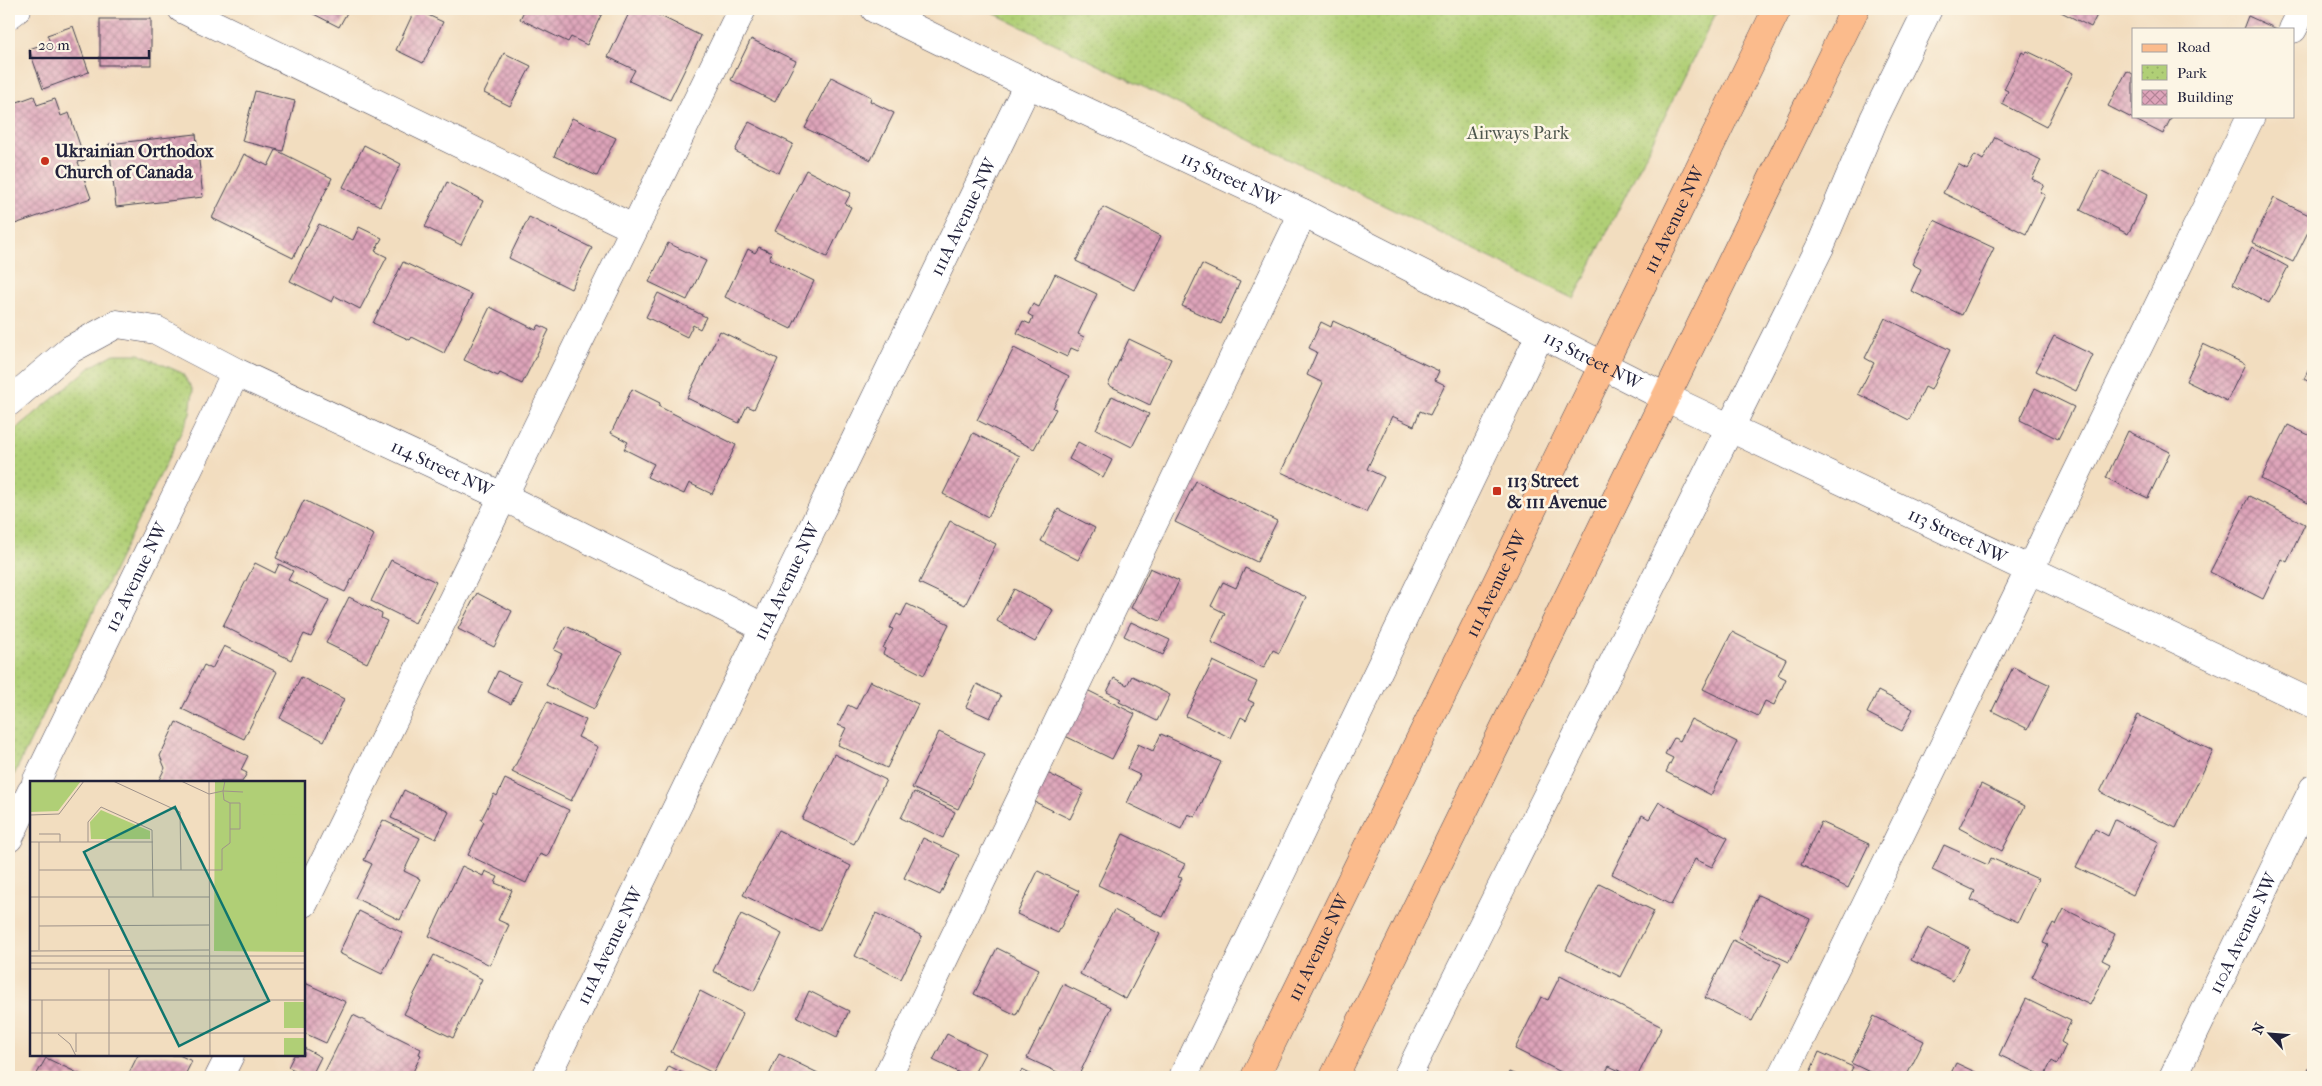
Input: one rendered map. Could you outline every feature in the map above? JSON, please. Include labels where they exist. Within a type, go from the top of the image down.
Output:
[{"type":"main road","name":"111 Avenue NW","points":[[1255,1077],[1777,9]]},
{"type":"main road","points":[[1334,1077],[1855,9]]},
{"type":"street","points":[[9,15],[17,9]]},
{"type":"street","points":[[182,9],[633,228]]},
{"type":"street","points":[[305,901],[633,228],[742,9]]},
{"type":"street","name":"113 Street NW","points":[[875,9],[1028,84],[1303,212],[1540,335],[1665,397],[2313,704]]},
{"type":"street","points":[[1407,1077],[1820,247],[1874,118],[1928,9]]},
{"type":"street","points":[[2294,28],[2303,9]]},
{"type":"street","name":"111A Avenue NW","points":[[546,1077],[1028,84]]},
{"type":"street","points":[[1782,1077],[2249,118]]},
{"type":"street","points":[[887,1077],[1303,212]]},
{"type":"street","name":"114 Street NW","points":[[9,402],[71,350],[117,324],[156,330],[236,372],[502,496],[763,627]]},
{"type":"street","points":[[1183,1077],[1540,335]]},
{"type":"street","name":"112 Avenue NW","points":[[36,781],[236,372]]},
{"type":"street","name":"110A Avenue NW","points":[[2173,1077],[2313,789]]},
{"type":"street","points":[[9,838],[30,794]]},
{"type":"street","points":[[219,1077],[230,1056]]},
{"type":"green space","name":"Airways Park","points":[[985,9],[1718,9],[1574,299]]},
{"type":"green space","points":[[114,354],[139,354],[182,373],[193,390],[190,414],[9,785],[9,435],[92,366]]},
{"type":"building","points":[[304,9],[349,9],[339,27]]},
{"type":"building","points":[[415,9],[443,22],[423,63],[396,50]]},
{"type":"building","points":[[525,9],[604,9],[587,45],[571,37],[568,42],[520,19]]},
{"type":"building","points":[[631,9],[646,9],[701,36],[670,100],[629,81],[635,70],[608,57]]},
{"type":"building","points":[[2055,9],[2100,9],[2091,27]]},
{"type":"building","points":[[2248,16],[2275,28],[2243,28]]},
{"type":"building","points":[[100,19],[151,19],[151,65],[100,65]]},
{"type":"building","points":[[73,26],[89,72],[43,89],[29,49],[50,42],[47,35]]},
{"type":"building","points":[[751,39],[796,61],[775,102],[731,80]]},
{"type":"building","points":[[2027,51],[2073,73],[2046,127],[2002,104],[2008,91],[2004,89],[2022,52],[2025,54]]},
{"type":"building","points":[[504,53],[531,66],[510,106],[484,93]]},
{"type":"building","points":[[2127,71],[2132,74],[2132,118],[2171,118],[2163,134],[2108,106]]},
{"type":"building","points":[[831,77],[871,97],[870,101],[894,113],[871,160],[805,128]]},
{"type":"building","points":[[255,91],[295,101],[283,151],[242,141]]},
{"type":"building","name":"Ukrainian Orthodox Church of Canada","points":[[34,96],[37,105],[55,99],[61,116],[69,113],[85,160],[78,162],[91,198],[9,226],[9,105]]},
{"type":"building","points":[[572,118],[616,138],[597,176],[554,156]]},
{"type":"building","points":[[749,122],[793,144],[779,173],[735,151]]},
{"type":"building","points":[[196,134],[203,197],[116,207],[109,144]]},
{"type":"building","points":[[1995,137],[2041,160],[2032,179],[2044,185],[2040,192],[2045,195],[2026,234],[1943,193],[1958,164],[1967,169],[1975,155],[1983,160]]},
{"type":"building","points":[[364,145],[401,164],[380,206],[343,187]]},
{"type":"building","points":[[276,150],[332,178],[293,258],[212,218],[244,154],[268,166]]},
{"type":"building","points":[[806,170],[851,193],[845,204],[851,207],[827,257],[775,231]]},
{"type":"building","points":[[2100,170],[2148,194],[2128,234],[2080,210]]},
{"type":"building","points":[[447,182],[483,201],[461,245],[425,227]]},
{"type":"building","points":[[2274,198],[2313,217],[2313,222],[2293,262],[2252,242]]},
{"type":"building","points":[[1103,207],[1161,236],[1134,290],[1076,261]]},
{"type":"building","points":[[529,217],[592,248],[571,289],[509,258]]},
{"type":"building","points":[[1934,220],[1994,248],[1962,315],[1911,291],[1921,269],[1912,264]]},
{"type":"building","points":[[319,224],[353,240],[359,227],[382,238],[375,251],[387,257],[360,309],[335,296],[332,302],[290,281]]},
{"type":"building","points":[[668,243],[706,261],[687,300],[649,282]]},
{"type":"building","points":[[759,247],[772,253],[769,259],[814,281],[791,329],[725,297],[748,249],[755,253]]},
{"type":"building","points":[[2252,247],[2288,267],[2269,303],[2233,284]]},
{"type":"building","points":[[403,262],[472,295],[444,353],[412,337],[410,340],[373,323]]},
{"type":"building","points":[[1202,264],[1240,282],[1221,324],[1182,306]]},
{"type":"building","points":[[1055,274],[1097,294],[1078,334],[1084,337],[1078,351],[1071,348],[1067,357],[1017,333],[1023,321],[1030,324],[1033,317],[1028,314],[1033,304],[1039,307]]},
{"type":"building","points":[[658,293],[706,317],[700,329],[693,325],[687,337],[646,317]]},
{"type":"building","points":[[490,307],[536,330],[539,325],[549,330],[522,384],[500,373],[498,376],[464,360]]},
{"type":"building","points":[[1885,318],[1950,350],[1931,390],[1925,387],[1909,420],[1858,394],[1874,363],[1865,358]]},
{"type":"building","points":[[1333,321],[1439,371],[1435,380],[1445,385],[1430,415],[1420,411],[1414,426],[1392,416],[1367,469],[1384,477],[1366,512],[1281,472],[1323,383],[1307,375],[1317,352],[1309,348],[1321,322],[1331,327]]},
{"type":"building","points":[[720,331],[778,359],[754,409],[747,406],[739,423],[687,398]]},
{"type":"building","points":[[2054,336],[2093,355],[2076,391],[2036,371]]},
{"type":"building","points":[[1129,339],[1171,359],[1150,405],[1108,385]]},
{"type":"building","points":[[2203,344],[2245,364],[2227,401],[2186,381]]},
{"type":"building","points":[[1014,348],[1069,376],[1053,408],[1056,409],[1034,449],[977,420]]},
{"type":"building","points":[[2313,361],[2313,384],[2304,379]]},
{"type":"building","points":[[2035,388],[2074,407],[2058,439],[2020,420]]},
{"type":"building","points":[[632,389],[660,403],[658,406],[736,445],[712,494],[689,483],[684,494],[647,477],[654,464],[624,449],[628,442],[611,433]]},
{"type":"building","points":[[1112,396],[1149,414],[1132,447],[1096,429]]},
{"type":"building","points":[[2288,425],[2313,437],[2313,492],[2308,503],[2261,479]]},
{"type":"building","points":[[2128,431],[2170,452],[2148,498],[2106,478]]},
{"type":"building","points":[[973,433],[1020,456],[988,517],[943,494]]},
{"type":"building","points":[[1078,442],[1112,460],[1103,478],[1069,459]]},
{"type":"building","points":[[1196,481],[1277,521],[1257,562],[1175,522]]},
{"type":"building","points":[[2249,496],[2305,524],[2287,562],[2282,559],[2263,599],[2210,572]]},
{"type":"building","points":[[304,500],[374,535],[345,592],[276,558]]},
{"type":"building","points":[[1058,509],[1095,528],[1078,560],[1041,541]]},
{"type":"building","points":[[950,521],[996,544],[965,605],[919,583]]},
{"type":"building","points":[[391,560],[436,582],[415,623],[371,601]]},
{"type":"building","points":[[255,563],[275,573],[279,564],[293,571],[288,580],[329,600],[311,637],[304,634],[291,660],[223,626]]},
{"type":"building","points":[[1150,568],[1179,581],[1160,621],[1131,608]]},
{"type":"building","points":[[1245,568],[1306,597],[1279,653],[1273,650],[1264,668],[1211,642],[1225,613],[1211,606],[1223,582],[1236,588]]},
{"type":"building","points":[[1014,589],[1053,610],[1035,642],[997,621]]},
{"type":"building","points":[[477,593],[512,611],[494,647],[458,629]]},
{"type":"building","points":[[349,597],[382,614],[381,618],[387,621],[367,663],[326,643]]},
{"type":"building","points":[[907,604],[949,624],[924,675],[883,654],[885,649],[883,648],[893,629],[890,628],[897,614],[901,616]]},
{"type":"building","points":[[1131,622],[1170,640],[1163,655],[1124,636]]},
{"type":"building","points":[[566,626],[622,653],[594,709],[546,685],[562,654],[554,650]]},
{"type":"building","points":[[1732,632],[1786,659],[1778,675],[1786,679],[1774,705],[1765,701],[1758,716],[1703,689]]},
{"type":"building","points":[[224,646],[277,672],[244,739],[182,709],[204,665],[212,669]]},
{"type":"building","points":[[1213,661],[1257,682],[1248,700],[1254,703],[1246,720],[1241,717],[1231,738],[1186,716]]},
{"type":"building","points":[[2013,667],[2050,685],[2028,729],[1992,711]]},
{"type":"building","points":[[498,671],[521,682],[511,704],[488,692]]},
{"type":"building","points":[[1132,676],[1170,695],[1157,721],[1119,702],[1121,699],[1107,692],[1114,678],[1127,685]]},
{"type":"building","points":[[301,677],[344,699],[324,741],[280,718]]},
{"type":"building","points":[[870,681],[918,704],[887,768],[838,745],[846,728],[838,725],[848,705],[856,709]]},
{"type":"building","points":[[977,684],[1001,696],[990,718],[966,707]]},
{"type":"building","points":[[1081,687],[1135,714],[1112,759],[1059,733]]},
{"type":"building","points":[[1878,691],[1913,709],[1902,731],[1867,713]]},
{"type":"building","points":[[547,702],[586,720],[578,737],[598,747],[571,801],[512,772]]},
{"type":"building","points":[[2138,715],[2213,751],[2176,828],[2100,792]]},
{"type":"building","points":[[1691,719],[1737,742],[1711,795],[1666,772],[1673,758],[1665,754],[1674,738],[1680,741]]},
{"type":"building","points":[[176,722],[248,756],[241,770],[247,773],[243,781],[158,781],[165,768],[160,756]]},
{"type":"building","points":[[939,732],[985,754],[958,809],[912,788]]},
{"type":"building","points":[[1161,734],[1221,762],[1195,817],[1188,814],[1181,829],[1127,803],[1140,775],[1127,769],[1138,744],[1153,751]]},
{"type":"building","points":[[834,754],[886,780],[854,844],[802,819]]},
{"type":"building","points":[[1043,771],[1084,791],[1070,819],[1029,799]]},
{"type":"building","points":[[505,779],[569,810],[547,857],[540,854],[526,883],[468,855],[484,822],[481,820],[494,794],[497,796]]},
{"type":"building","points":[[1981,784],[2025,806],[2002,851],[1959,828]]},
{"type":"building","points":[[404,790],[449,812],[436,839],[391,818]]},
{"type":"building","points":[[914,792],[955,812],[943,838],[901,818]]},
{"type":"building","points":[[1659,802],[1728,838],[1712,867],[1695,859],[1671,905],[1612,874],[1642,815],[1649,819]]},
{"type":"building","points":[[383,820],[420,838],[404,871],[420,879],[400,920],[355,898],[372,864],[364,860]]},
{"type":"building","points":[[2115,820],[2159,842],[2133,895],[2076,867],[2095,829],[2108,836]]},
{"type":"building","points":[[1821,822],[1869,844],[1848,888],[1801,865]]},
{"type":"building","points":[[778,830],[851,866],[819,931],[743,895]]},
{"type":"building","points":[[1123,834],[1185,864],[1178,877],[1182,878],[1163,917],[1098,885]]},
{"type":"building","points":[[923,838],[959,855],[940,895],[904,878]]},
{"type":"building","points":[[1944,845],[1988,865],[1991,858],[2038,879],[2018,922],[1971,900],[1975,891],[1932,870]]},
{"type":"building","points":[[462,866],[483,876],[485,871],[498,877],[495,883],[512,890],[498,920],[509,925],[490,965],[429,936]]},
{"type":"building","points":[[1038,871],[1079,891],[1058,933],[1017,914]]},
{"type":"building","points":[[1599,884],[1654,911],[1621,977],[1566,950]]},
{"type":"building","points":[[1758,895],[1810,919],[1789,962],[1738,938]]},
{"type":"building","points":[[2064,909],[2115,934],[2102,960],[2110,964],[2090,1005],[2032,977],[2048,945],[2043,943],[2053,923],[2056,925]]},
{"type":"building","points":[[1114,910],[1160,934],[1126,999],[1080,974]]},
{"type":"building","points":[[359,911],[403,933],[382,974],[339,953]]},
{"type":"building","points":[[876,913],[922,936],[901,979],[855,956]]},
{"type":"building","points":[[741,914],[782,934],[754,991],[713,971]]},
{"type":"building","points":[[1928,927],[1969,948],[1953,981],[1911,960]]},
{"type":"building","points":[[1733,940],[1781,964],[1752,1021],[1705,998]]},
{"type":"building","points":[[997,948],[1039,969],[1016,1015],[974,994]]},
{"type":"building","points":[[434,955],[482,979],[453,1038],[404,1014]]},
{"type":"building","points":[[1560,976],[1662,1027],[1637,1077],[1632,1077],[1609,1066],[1603,1077],[1571,1077],[1515,1049],[1541,997],[1548,1000]]},
{"type":"building","points":[[305,983],[346,1002],[326,1043],[305,1033]]},
{"type":"building","points":[[1063,984],[1111,1007],[1078,1077],[1068,1077],[1027,1058]]},
{"type":"building","points":[[700,991],[743,1013],[713,1073],[671,1052]]},
{"type":"building","points":[[809,991],[849,1011],[837,1037],[797,1017]]},
{"type":"building","points":[[2026,999],[2071,1021],[2061,1042],[2066,1045],[2057,1064],[2052,1061],[2044,1076],[1999,1055]]},
{"type":"building","points":[[353,1015],[421,1049],[419,1054],[421,1055],[412,1074],[415,1077],[332,1077],[324,1073]]},
{"type":"building","points":[[1874,1016],[1924,1041],[1906,1077],[1880,1077],[1851,1063]]},
{"type":"building","points":[[947,1034],[985,1053],[972,1077],[968,1077],[933,1060]]},
{"type":"building","points":[[305,1049],[321,1057],[311,1077],[288,1067],[294,1056],[305,1056]]},
{"type":"building","points":[[1819,1052],[1853,1067],[1848,1077],[1808,1077]]},
{"type":"building","points":[[779,1054],[818,1073],[816,1077],[768,1077]]},
{"type":"building","points":[[138,1056],[181,1056],[192,1061],[184,1077],[127,1077]]},
{"type":"building","points":[[46,1058],[86,1077],[35,1077]]},
{"type":"building","points":[[2313,1060],[2313,1077],[2305,1077]]},
{"type":"building","points":[[1956,1063],[1986,1077],[1949,1077]]},
{"type":"building","points":[[669,1066],[691,1077],[663,1077]]},
{"type":"building","points":[[1022,1070],[1036,1077],[1018,1077]]},
{"type":"building","points":[[1509,1072],[1521,1077],[1507,1077]]},
{"type":"place","name":"Ukrainian Orthodox Church of Canada","points":[[45,161]]},
{"type":"place","name":"113 Street & 111 Avenue","points":[[1497,491]]}]
